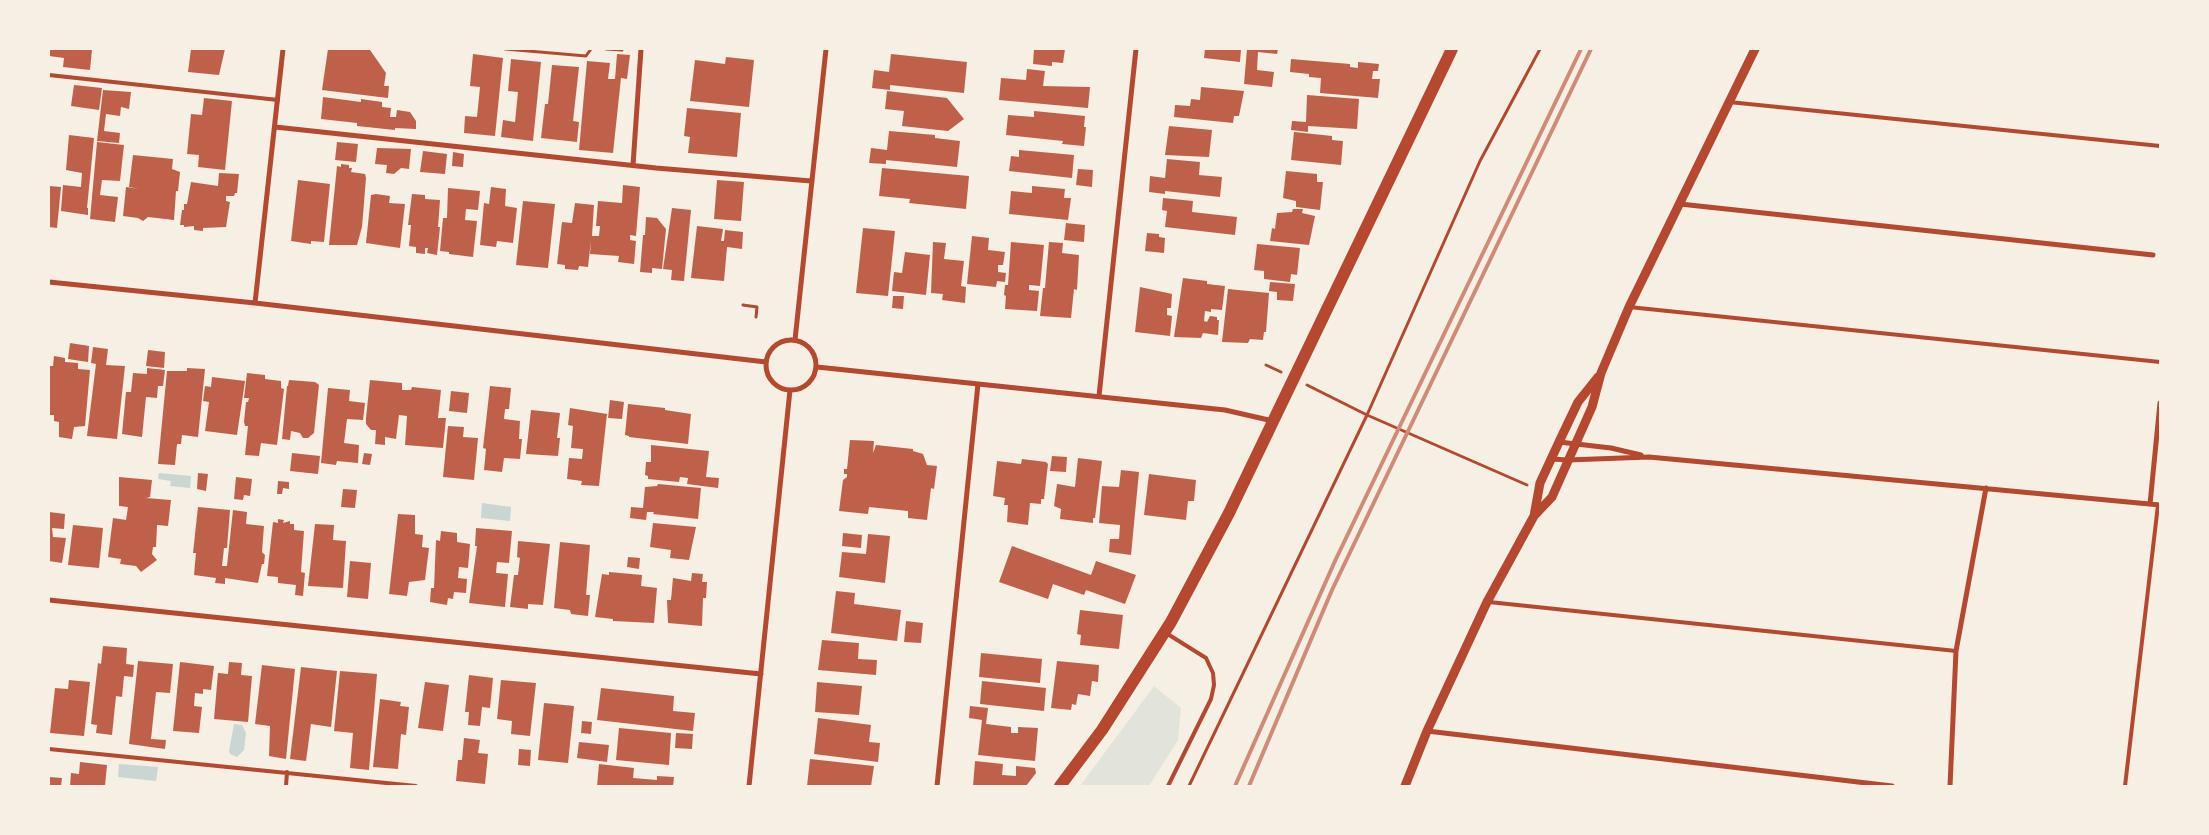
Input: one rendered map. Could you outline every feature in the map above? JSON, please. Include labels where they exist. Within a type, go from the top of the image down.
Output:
[{"type":"main road","points":[[1060,786],[1102,730],[1165,633],[1229,513],[1452,49]]},
{"type":"street","points":[[256,303],[283,49]]},
{"type":"street","points":[[633,165],[642,49]]},
{"type":"street","points":[[795,340],[810,180],[826,49]]},
{"type":"street","points":[[1099,396],[1136,49]]},
{"type":"street","points":[[1404,786],[1427,731],[1487,602],[1534,516],[1552,497],[1592,407],[1601,373],[1629,307],[1754,49]]},
{"type":"street","points":[[275,127],[633,165],[810,180]]},
{"type":"street","points":[[1680,204],[2154,255]]},
{"type":"street","points":[[49,282],[256,303],[766,362]]},
{"type":"street","points":[[795,340],[802,342],[813,352],[817,367],[812,380],[806,386],[796,391],[778,387],[772,382],[768,376],[766,362],[773,348],[780,343],[795,340]]},
{"type":"street","points":[[817,367],[1226,410],[1273,421]]},
{"type":"street","points":[[1534,516],[1539,491],[1551,459],[1578,402],[1601,373]]},
{"type":"street","points":[[937,786],[978,384]]},
{"type":"street","points":[[749,786],[790,390]]},
{"type":"street","points":[[2150,504],[2160,404]]},
{"type":"street","points":[[1559,442],[1610,448],[1649,457]]},
{"type":"street","points":[[1551,459],[1649,457],[2159,505]]},
{"type":"street","points":[[1950,786],[1956,651],[1986,488]]},
{"type":"street","points":[[49,600],[762,674]]},
{"type":"street","points":[[1427,731],[1892,786]]},
{"type":"lane","points":[[49,74],[278,100]]},
{"type":"lane","points":[[1729,102],[2160,146]]},
{"type":"lane","points":[[1629,307],[2160,362]]},
{"type":"lane","points":[[2125,786],[2159,505]]},
{"type":"lane","points":[[1487,602],[1956,651]]},
{"type":"lane","points":[[1165,633],[1206,658],[1213,673],[1214,685],[1211,699],[1168,786]]},
{"type":"lane","points":[[49,749],[416,786]]},
{"type":"lane","points":[[286,786],[287,772]]},
{"type":"path","points":[[505,49],[586,56],[591,49]]},
{"type":"path","points":[[606,49],[622,49]]},
{"type":"path","points":[[1189,786],[1367,415],[1480,161],[1540,49]]},
{"type":"path","points":[[742,305],[757,307],[756,317]]},
{"type":"path","points":[[1266,365],[1282,373]]},
{"type":"path","points":[[1307,385],[1367,415],[1539,491]]},
{"type":"shaded area","points":[[159,473],[191,476],[190,488],[170,486],[171,481],[158,479]]},
{"type":"shaded area","points":[[482,503],[511,507],[510,521],[481,518]]},
{"type":"shaded area","points":[[1154,686],[1181,708],[1178,740],[1149,786],[1080,786]]},
{"type":"shaded area","points":[[234,724],[242,725],[246,733],[244,750],[237,757],[230,754],[229,751]]},
{"type":"shaded area","points":[[119,764],[158,767],[156,781],[118,777]]},
{"type":"building","points":[[49,49],[92,49],[90,70],[63,67],[64,58],[49,56]]},
{"type":"building","points":[[191,49],[225,49],[219,75],[188,72]]},
{"type":"building","points":[[328,49],[370,50],[386,73],[384,86],[389,86],[388,98],[322,90]]},
{"type":"building","points":[[1034,49],[1065,49],[1063,63],[1052,62],[1052,66],[1033,64]]},
{"type":"building","points":[[1205,49],[1241,49],[1240,62],[1204,58]]},
{"type":"building","points":[[1247,49],[1278,49],[1277,54],[1258,52],[1257,70],[1274,72],[1272,87],[1244,84]]},
{"type":"building","points":[[473,54],[503,58],[495,136],[464,133],[465,116],[477,117],[480,87],[470,86]]},
{"type":"building","points":[[617,54],[630,55],[627,79],[621,78],[613,153],[579,150],[587,61],[610,63],[608,79],[615,79]]},
{"type":"building","points":[[891,54],[967,62],[964,93],[890,85],[890,90],[872,88],[874,70],[889,72]]},
{"type":"building","points":[[726,57],[754,60],[749,107],[690,101],[695,60],[725,64]]},
{"type":"building","points":[[511,59],[541,62],[533,141],[501,137],[503,120],[515,122],[518,92],[508,91]]},
{"type":"building","points":[[1291,59],[1350,64],[1350,67],[1358,68],[1358,62],[1379,64],[1378,71],[1373,71],[1372,79],[1380,79],[1378,98],[1320,93],[1321,78],[1309,77],[1309,74],[1290,72]]},
{"type":"building","points":[[552,65],[579,67],[573,121],[579,122],[577,142],[541,138],[545,104],[548,104]]},
{"type":"building","points":[[1027,69],[1045,71],[1043,86],[1090,87],[1088,108],[999,100],[1001,78],[1026,80]]},
{"type":"building","points":[[74,85],[102,88],[99,110],[71,106]]},
{"type":"building","points":[[1201,87],[1244,91],[1239,116],[1234,116],[1233,123],[1174,117],[1175,105],[1190,106],[1191,99],[1200,100]]},
{"type":"building","points":[[103,90],[131,92],[129,109],[121,107],[120,116],[106,114],[104,131],[120,133],[119,143],[97,141]]},
{"type":"building","points":[[887,91],[947,98],[964,119],[948,131],[902,126],[904,111],[885,109]]},
{"type":"building","points":[[1307,95],[1359,99],[1357,129],[1308,126],[1308,132],[1291,130],[1292,121],[1306,122]]},
{"type":"building","points":[[323,97],[361,102],[361,99],[382,102],[382,107],[391,108],[390,117],[396,117],[397,110],[410,112],[416,121],[416,129],[395,128],[395,130],[357,126],[357,123],[321,119]]},
{"type":"building","points":[[204,98],[232,101],[225,170],[198,167],[199,155],[187,154],[191,114],[202,115]]},
{"type":"building","points":[[687,108],[741,113],[737,157],[688,153],[690,137],[684,136]]},
{"type":"building","points":[[1034,111],[1085,116],[1084,146],[1062,144],[1063,141],[1006,135],[1008,115],[1034,117]]},
{"type":"building","points":[[1169,126],[1212,130],[1209,157],[1165,155]]},
{"type":"building","points":[[889,131],[935,135],[935,138],[960,141],[957,167],[886,160],[886,164],[869,163],[871,148],[887,150]]},
{"type":"building","points":[[1294,132],[1332,136],[1332,140],[1343,141],[1341,165],[1291,160]]},
{"type":"building","points":[[69,135],[94,138],[87,208],[88,215],[61,211],[63,185],[81,187],[82,173],[66,170]]},
{"type":"building","points":[[97,142],[124,145],[120,181],[102,180],[100,195],[118,197],[115,222],[90,219]]},
{"type":"building","points":[[337,142],[358,144],[356,162],[335,160]]},
{"type":"building","points":[[377,148],[411,149],[409,169],[401,168],[394,174],[386,173],[387,165],[375,164]]},
{"type":"building","points":[[1019,150],[1074,155],[1072,178],[1009,171],[1011,156],[1019,157]]},
{"type":"building","points":[[423,151],[447,154],[445,174],[420,172]]},
{"type":"building","points":[[453,152],[464,154],[463,167],[452,166]]},
{"type":"building","points":[[133,155],[173,159],[172,169],[180,172],[178,191],[176,191],[174,220],[148,217],[143,221],[138,218],[123,216],[126,187],[139,189],[129,187]]},
{"type":"building","points":[[1167,159],[1200,162],[1199,175],[1222,177],[1220,197],[1165,191],[1165,194],[1149,192],[1150,176],[1165,178]]},
{"type":"building","points":[[341,164],[349,165],[349,168],[352,168],[351,172],[365,174],[366,178],[362,227],[357,245],[329,245],[337,166],[341,167]]},
{"type":"building","points":[[882,168],[969,176],[966,209],[909,203],[910,199],[879,196]]},
{"type":"building","points":[[1078,169],[1093,170],[1092,187],[1076,185]]},
{"type":"building","points":[[1286,171],[1317,174],[1317,182],[1323,182],[1320,210],[1296,207],[1296,201],[1283,198]]},
{"type":"building","points":[[219,173],[239,174],[237,193],[234,196],[226,196],[226,201],[230,202],[226,227],[203,228],[203,231],[194,230],[194,226],[184,227],[184,225],[180,225],[182,210],[184,210],[184,204],[187,204],[191,182],[218,186]]},
{"type":"building","points":[[298,180],[330,184],[324,242],[311,241],[311,244],[291,241]]},
{"type":"building","points":[[717,180],[744,182],[741,221],[714,219]]},
{"type":"building","points":[[623,185],[640,187],[636,236],[630,235],[630,240],[636,241],[634,264],[618,262],[619,256],[590,254],[591,240],[588,267],[579,266],[578,270],[565,269],[565,265],[557,264],[562,222],[572,223],[575,203],[594,205],[592,236],[599,236],[600,226],[596,226],[598,201],[622,203]]},
{"type":"building","points":[[49,186],[61,187],[57,228],[49,227]]},
{"type":"building","points":[[1032,186],[1065,189],[1064,198],[1071,198],[1068,220],[1009,214],[1011,191],[1032,193]]},
{"type":"building","points":[[491,187],[506,189],[505,206],[517,208],[513,243],[497,241],[496,247],[480,245],[484,203],[489,204]]},
{"type":"building","points":[[448,188],[480,191],[478,210],[466,209],[465,220],[477,221],[473,257],[440,251],[443,218],[447,218]]},
{"type":"building","points":[[412,194],[425,195],[425,199],[440,200],[437,255],[427,253],[428,248],[425,248],[425,254],[416,253],[416,247],[409,246],[411,225],[408,225]]},
{"type":"building","points":[[371,195],[390,196],[389,203],[405,204],[400,248],[366,243]]},
{"type":"building","points":[[1163,198],[1193,201],[1192,212],[1237,217],[1235,235],[1165,227],[1167,211],[1162,210]]},
{"type":"building","points":[[523,201],[555,204],[548,268],[516,265]]},
{"type":"building","points":[[672,208],[691,210],[684,281],[671,280],[672,270],[663,269]]},
{"type":"building","points":[[1293,209],[1303,209],[1302,213],[1315,216],[1309,245],[1270,241],[1272,228],[1275,229],[1277,213],[1292,212]]},
{"type":"building","points":[[646,217],[657,218],[666,229],[662,269],[652,268],[652,273],[640,272]]},
{"type":"building","points":[[1066,223],[1085,225],[1084,242],[1064,240]]},
{"type":"building","points":[[697,226],[723,229],[721,241],[724,241],[725,230],[743,232],[742,249],[727,247],[724,281],[691,278]]},
{"type":"building","points":[[863,228],[895,231],[888,296],[856,293]]},
{"type":"building","points":[[1147,233],[1159,234],[1159,237],[1165,238],[1164,253],[1145,251]]},
{"type":"building","points":[[972,236],[989,238],[988,250],[1005,252],[1003,265],[998,265],[998,272],[1006,273],[1005,282],[997,281],[996,287],[967,284]]},
{"type":"building","points":[[933,242],[946,243],[944,259],[964,261],[961,286],[966,287],[965,303],[942,300],[943,294],[931,293]]},
{"type":"building","points":[[1011,242],[1044,245],[1040,286],[1029,285],[1029,290],[1039,291],[1037,311],[1005,309],[1006,296],[1004,295],[1005,285],[1008,285]]},
{"type":"building","points":[[1049,242],[1063,243],[1062,253],[1079,255],[1077,290],[1074,289],[1071,318],[1040,316],[1043,288],[1045,288]]},
{"type":"building","points":[[1257,244],[1300,248],[1297,275],[1291,274],[1290,282],[1264,279],[1264,271],[1254,270]]},
{"type":"building","points":[[905,252],[930,255],[926,295],[892,291],[894,272],[902,273]]},
{"type":"building","points":[[1183,278],[1207,281],[1207,284],[1225,286],[1222,310],[1211,309],[1211,312],[1205,311],[1204,321],[1207,322],[1210,316],[1217,317],[1217,320],[1219,320],[1218,335],[1203,333],[1201,338],[1174,337]]},
{"type":"building","points":[[1270,282],[1295,284],[1293,301],[1277,300],[1277,292],[1269,291]]},
{"type":"building","points":[[1140,287],[1172,294],[1171,308],[1167,308],[1167,315],[1172,316],[1170,336],[1135,332]]},
{"type":"building","points":[[1228,289],[1269,293],[1266,332],[1264,332],[1263,340],[1250,339],[1248,343],[1222,342]]},
{"type":"building","points":[[893,296],[904,296],[903,309],[892,308]]},
{"type":"building","points":[[70,343],[89,346],[88,362],[68,359]]},
{"type":"building","points":[[93,347],[108,349],[106,365],[125,366],[117,439],[87,436],[96,364],[91,363]]},
{"type":"building","points":[[148,350],[165,352],[164,368],[146,366]]},
{"type":"building","points":[[54,356],[65,358],[65,362],[78,363],[78,369],[90,370],[85,426],[74,427],[72,439],[59,437],[59,422],[54,421],[54,415],[49,415],[50,366],[53,366]]},
{"type":"building","points":[[147,368],[165,370],[163,386],[158,386],[157,398],[146,397],[142,437],[122,434],[126,392],[131,392],[133,373],[147,374]]},
{"type":"building","points":[[187,368],[205,369],[198,437],[182,435],[181,444],[177,444],[175,465],[158,464],[167,371],[187,371]]},
{"type":"building","points":[[247,373],[265,375],[265,379],[281,381],[281,388],[284,389],[277,445],[261,443],[259,456],[245,455],[248,426],[245,426],[244,422],[246,402],[248,402],[249,398],[244,398]]},
{"type":"building","points":[[212,377],[245,381],[237,435],[205,431],[209,402],[203,401],[205,386],[211,387]]},
{"type":"building","points":[[289,380],[315,382],[319,385],[314,433],[308,438],[303,438],[300,433],[291,431],[290,440],[282,439]]},
{"type":"building","points":[[370,380],[402,383],[402,390],[411,390],[412,387],[441,390],[438,418],[446,418],[443,448],[405,445],[407,416],[399,415],[396,439],[385,437],[385,445],[375,444],[376,430],[371,430],[366,424]]},
{"type":"building","points":[[490,386],[511,388],[509,409],[505,409],[504,419],[520,421],[519,439],[522,439],[520,459],[504,458],[502,472],[484,470],[486,449],[483,448]]},
{"type":"building","points":[[328,388],[350,390],[349,401],[365,403],[363,420],[347,419],[344,443],[359,445],[358,463],[337,461],[336,465],[321,463]]},
{"type":"building","points":[[451,391],[469,393],[467,413],[449,411]]},
{"type":"building","points":[[610,400],[624,402],[622,419],[608,418]]},
{"type":"building","points":[[628,404],[665,408],[665,410],[691,414],[688,444],[625,435]]},
{"type":"building","points":[[570,408],[607,414],[599,486],[581,485],[582,481],[567,479],[569,458],[582,459],[583,449],[571,448],[573,426],[568,425]]},
{"type":"building","points":[[531,410],[560,413],[557,438],[560,438],[558,456],[526,454]]},
{"type":"building","points":[[448,426],[464,427],[463,437],[478,438],[474,480],[443,477]]},
{"type":"building","points":[[850,440],[874,441],[873,453],[876,445],[913,449],[913,451],[923,454],[927,465],[937,466],[934,489],[931,488],[927,520],[908,518],[908,511],[869,507],[868,514],[839,511],[843,480],[847,477],[847,474],[844,474],[844,469],[847,469]]},
{"type":"building","points":[[651,445],[709,451],[706,477],[719,478],[718,488],[687,484],[688,478],[680,477],[679,482],[648,479],[648,476],[645,475],[646,462],[651,462]]},
{"type":"building","points":[[292,453],[320,456],[318,474],[290,471]]},
{"type":"building","points":[[364,453],[372,454],[370,465],[362,464]]},
{"type":"building","points":[[1052,456],[1067,457],[1066,472],[1050,471]]},
{"type":"building","points":[[1078,458],[1102,461],[1093,523],[1060,519],[1061,509],[1054,506],[1057,484],[1075,487]]},
{"type":"building","points":[[1022,459],[1046,462],[1048,464],[1044,499],[1041,499],[1041,504],[1030,503],[1028,525],[1007,522],[1008,505],[1004,505],[1005,498],[993,496],[997,461],[1021,464]]},
{"type":"building","points":[[1121,470],[1139,472],[1131,555],[1109,552],[1110,539],[1119,539],[1120,525],[1099,523],[1102,486],[1119,487]]},
{"type":"building","points":[[198,473],[208,474],[206,491],[197,489]]},
{"type":"building","points":[[1149,474],[1196,480],[1194,501],[1188,501],[1186,520],[1144,515]]},
{"type":"building","points":[[119,477],[152,480],[150,497],[146,498],[171,500],[168,526],[157,525],[156,547],[153,547],[152,554],[157,560],[141,572],[136,566],[120,564],[121,559],[108,557],[113,518],[126,520],[128,507],[119,506]]},
{"type":"building","points":[[236,477],[252,479],[250,496],[244,495],[243,500],[234,499]]},
{"type":"building","points":[[278,481],[289,482],[289,489],[283,488],[282,494],[277,494]]},
{"type":"building","points":[[658,484],[701,488],[698,519],[653,514],[654,512],[647,512],[646,520],[630,518],[631,507],[643,508],[645,487],[657,486]]},
{"type":"building","points":[[343,489],[357,490],[355,508],[341,507]]},
{"type":"building","points":[[198,507],[230,510],[227,548],[224,548],[222,566],[227,566],[233,510],[247,512],[246,524],[264,526],[262,552],[265,555],[258,583],[225,578],[225,584],[215,583],[216,578],[194,575],[196,553],[193,553]]},
{"type":"building","points":[[49,512],[65,514],[64,529],[52,528],[53,537],[66,538],[62,563],[49,561]]},
{"type":"building","points":[[398,514],[415,515],[415,534],[423,535],[422,547],[429,548],[425,580],[409,582],[407,596],[389,594]]},
{"type":"building","points":[[278,519],[284,520],[283,523],[290,521],[290,524],[294,524],[294,530],[304,531],[301,572],[305,573],[303,596],[295,595],[296,585],[278,583],[278,577],[267,576],[273,522],[278,523]]},
{"type":"building","points":[[653,523],[696,527],[689,560],[670,558],[671,550],[650,547]]},
{"type":"building","points":[[315,524],[334,525],[333,540],[346,541],[343,588],[308,586]]},
{"type":"building","points":[[73,525],[103,528],[99,568],[68,565]]},
{"type":"building","points":[[476,528],[512,531],[509,563],[497,562],[496,573],[508,574],[505,607],[469,603],[477,546],[475,546]]},
{"type":"building","points":[[441,531],[457,533],[457,542],[470,544],[468,568],[459,567],[458,578],[467,579],[466,593],[454,592],[453,599],[448,598],[447,605],[430,602],[431,588],[434,588],[436,540],[440,541]]},
{"type":"building","points":[[843,533],[862,535],[861,548],[842,546]]},
{"type":"building","points":[[868,534],[890,536],[885,583],[839,577],[842,552],[866,554]]},
{"type":"building","points":[[518,541],[550,544],[543,605],[528,604],[528,609],[510,607],[514,575],[518,575],[520,558],[517,557]]},
{"type":"building","points":[[560,542],[590,545],[586,595],[590,595],[588,616],[571,614],[570,610],[554,608]]},
{"type":"building","points":[[1012,546],[1091,575],[1096,561],[1136,575],[1125,604],[1086,590],[1084,595],[1053,584],[1048,599],[999,582]]},
{"type":"building","points":[[628,557],[640,558],[639,569],[627,567]]},
{"type":"building","points":[[350,561],[371,563],[368,599],[347,597]]},
{"type":"building","points":[[609,572],[642,575],[641,586],[657,588],[654,623],[613,621],[613,619],[595,617],[602,574],[609,575]]},
{"type":"building","points":[[692,573],[703,574],[702,582],[707,582],[706,598],[703,598],[702,626],[668,623],[667,600],[671,600],[673,578],[691,581]]},
{"type":"building","points":[[836,591],[855,593],[854,604],[901,610],[897,641],[831,633]]},
{"type":"building","points":[[1080,610],[1123,615],[1119,649],[1080,645],[1081,635],[1077,634]]},
{"type":"building","points":[[906,621],[923,623],[921,643],[904,642]]},
{"type":"building","points":[[822,640],[859,643],[858,659],[877,660],[876,675],[818,670]]},
{"type":"building","points":[[103,646],[127,648],[126,664],[134,665],[133,677],[124,676],[122,697],[116,696],[112,735],[96,733],[97,725],[91,724],[98,663],[101,664]]},
{"type":"building","points":[[981,653],[1042,659],[1040,683],[979,677]]},
{"type":"building","points":[[138,661],[173,664],[170,693],[156,692],[151,739],[166,740],[165,749],[129,744]]},
{"type":"building","points":[[1057,661],[1099,665],[1098,682],[1092,681],[1090,696],[1078,694],[1076,705],[1072,704],[1071,710],[1051,708]]},
{"type":"building","points":[[180,662],[214,666],[211,690],[203,689],[203,694],[195,693],[194,706],[202,707],[199,733],[173,731]]},
{"type":"building","points":[[229,662],[242,663],[241,675],[252,676],[248,722],[214,719],[218,673],[228,674]]},
{"type":"building","points":[[262,665],[295,669],[286,759],[269,756],[270,726],[255,724]]},
{"type":"building","points":[[301,667],[337,671],[331,727],[311,724],[306,761],[290,759]]},
{"type":"building","points":[[340,671],[377,674],[369,770],[350,768],[353,733],[334,731]]},
{"type":"building","points":[[469,675],[493,678],[490,708],[482,707],[480,726],[468,725],[469,712],[465,712]]},
{"type":"building","points":[[69,680],[90,682],[84,736],[50,733],[55,688],[68,689]]},
{"type":"building","points":[[501,680],[536,683],[530,736],[511,734],[512,721],[497,719]]},
{"type":"building","points":[[982,681],[1046,688],[1044,711],[980,704]]},
{"type":"building","points":[[425,682],[449,685],[443,731],[418,728]]},
{"type":"building","points":[[817,682],[862,686],[859,715],[815,712]]},
{"type":"building","points":[[601,688],[674,696],[673,711],[695,713],[693,731],[597,720]]},
{"type":"building","points":[[380,699],[401,702],[400,706],[409,707],[406,735],[401,734],[398,769],[373,767]]},
{"type":"building","points":[[544,703],[574,706],[568,763],[538,760]]},
{"type":"building","points":[[970,706],[988,708],[986,724],[1011,727],[1011,733],[1018,733],[1018,727],[1038,728],[1035,761],[978,755],[982,720],[969,718]]},
{"type":"building","points":[[818,718],[871,725],[869,742],[880,743],[878,762],[814,754]]},
{"type":"building","points":[[582,721],[592,722],[591,734],[581,733]]},
{"type":"building","points":[[619,728],[671,733],[669,765],[616,760]]},
{"type":"building","points":[[676,733],[693,734],[692,749],[675,748]]},
{"type":"building","points":[[464,738],[480,740],[478,753],[488,754],[485,784],[456,781],[458,760],[462,760]]},
{"type":"building","points":[[579,742],[609,745],[607,762],[577,758]]},
{"type":"building","points":[[519,749],[531,750],[530,766],[518,765]]},
{"type":"building","points":[[810,759],[874,766],[871,786],[807,786]]},
{"type":"building","points":[[975,761],[1003,764],[1002,775],[1016,776],[1016,766],[1035,768],[1036,773],[1026,786],[973,786]]},
{"type":"building","points":[[80,762],[107,765],[105,786],[70,786],[71,773],[79,774]]},
{"type":"building","points":[[599,764],[634,768],[633,778],[657,780],[657,776],[674,777],[673,786],[597,786]]},
{"type":"building","points":[[49,777],[62,778],[61,786],[49,786]]},
{"type":"railway","points":[[1235,786],[1335,561],[1581,49]]},
{"type":"railway","points":[[1249,786],[1332,590],[1591,49]]}]
